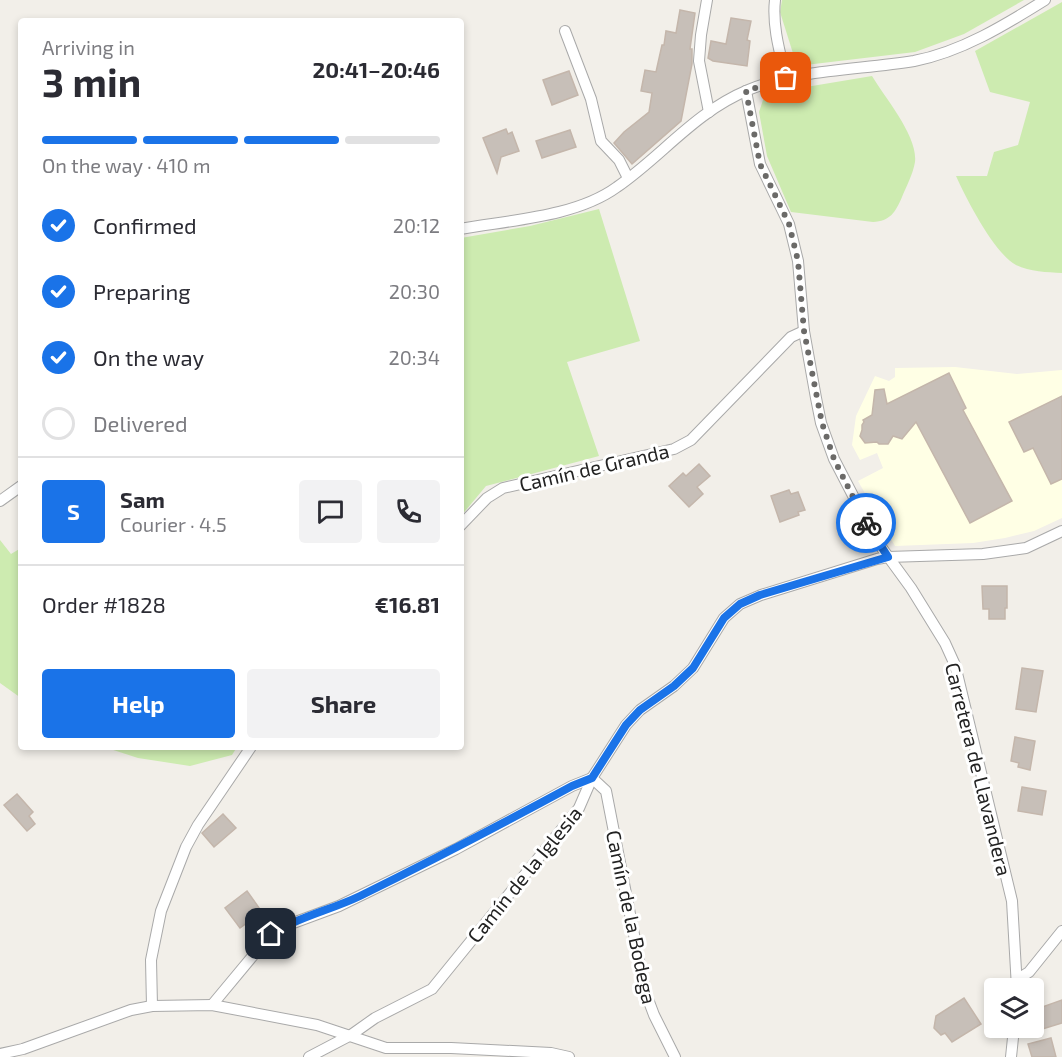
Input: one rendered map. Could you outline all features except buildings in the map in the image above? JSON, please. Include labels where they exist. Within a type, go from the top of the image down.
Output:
[{"type":"street","points":[[707,0],[699,61],[708,112]]},
{"type":"street","points":[[775,0],[778,47],[786,78]]},
{"type":"street","points":[[464,228],[558,212],[591,202],[617,187],[708,112],[746,91],[786,78],[916,60],[944,52],[978,38],[1045,0]]},
{"type":"street","points":[[565,31],[591,99],[602,141],[619,160],[628,178]]},
{"type":"street","name":"Carretera de Llavandera","points":[[746,91],[760,164],[789,224],[798,261],[804,331],[816,398],[834,459],[859,510],[888,557],[911,588],[945,643],[955,665],[1012,901],[1017,978]]},
{"type":"street","name":"Camín de Granda","points":[[464,522],[487,498],[502,488],[674,449],[691,440],[791,337],[804,331]]},
{"type":"street","points":[[0,501],[18,488]]},
{"type":"street","name":"Camín de la Iglesia","points":[[309,1057],[351,1035],[375,1018],[432,989],[579,808],[592,778],[626,725],[640,710],[674,686],[693,668],[724,618],[740,604],[760,595],[888,557],[984,554],[1026,548],[1062,531]]},
{"type":"street","points":[[152,1006],[151,960],[161,911],[186,847],[198,825],[249,750]]},
{"type":"street","points":[[212,1005],[271,934],[285,926],[350,901],[456,849],[572,786],[592,778]]},
{"type":"street","name":"Camín de la Bodega","points":[[592,778],[606,791],[645,991],[675,1057]]},
{"type":"street","points":[[1023,978],[1062,931]]},
{"type":"street","points":[[0,1054],[23,1049],[131,1010],[152,1006],[212,1005],[317,1025],[386,1048],[451,1048],[551,1053],[568,1057]]},
{"type":"street","points":[[1002,1057],[1012,1038]]},
{"type":"street","points":[[1011,1057],[1013,1038]]},
{"type":"shaded area","points":[[955,367],[1017,374],[1062,370],[1062,518],[1034,531],[1005,538],[973,543],[895,546],[858,481],[883,468],[877,453],[860,460],[852,445],[856,416],[875,376],[889,381],[895,377],[895,368]]},
{"type":"green space","points":[[782,0],[1024,0],[964,34],[915,52],[797,66],[780,12]]},
{"type":"green space","points":[[1062,2],[1062,273],[1027,269],[1008,259],[990,238],[956,176],[987,176],[994,152],[1018,145],[1030,102],[990,92],[975,51]]},
{"type":"green space","points":[[872,76],[900,118],[915,152],[913,171],[897,208],[888,218],[873,222],[791,212],[767,156],[759,112],[763,100],[806,87]]},
{"type":"green space","points":[[599,209],[640,341],[567,362],[599,456],[486,486],[464,512],[464,237],[530,226]]},
{"type":"green space","points":[[0,540],[11,554],[18,550],[18,696],[0,683]]},
{"type":"green space","points":[[113,750],[235,750],[232,755],[190,766],[138,758]]},
{"type":"way so far","points":[[786,78],[746,91],[754,138],[768,185],[789,224],[798,261],[804,331],[822,423],[834,459],[866,523]]},
{"type":"route","points":[[271,934],[285,926],[359,897],[456,849],[572,786],[592,778],[626,725],[640,710],[674,686],[693,668],[724,618],[740,604],[760,595],[888,557],[866,523]]}]
